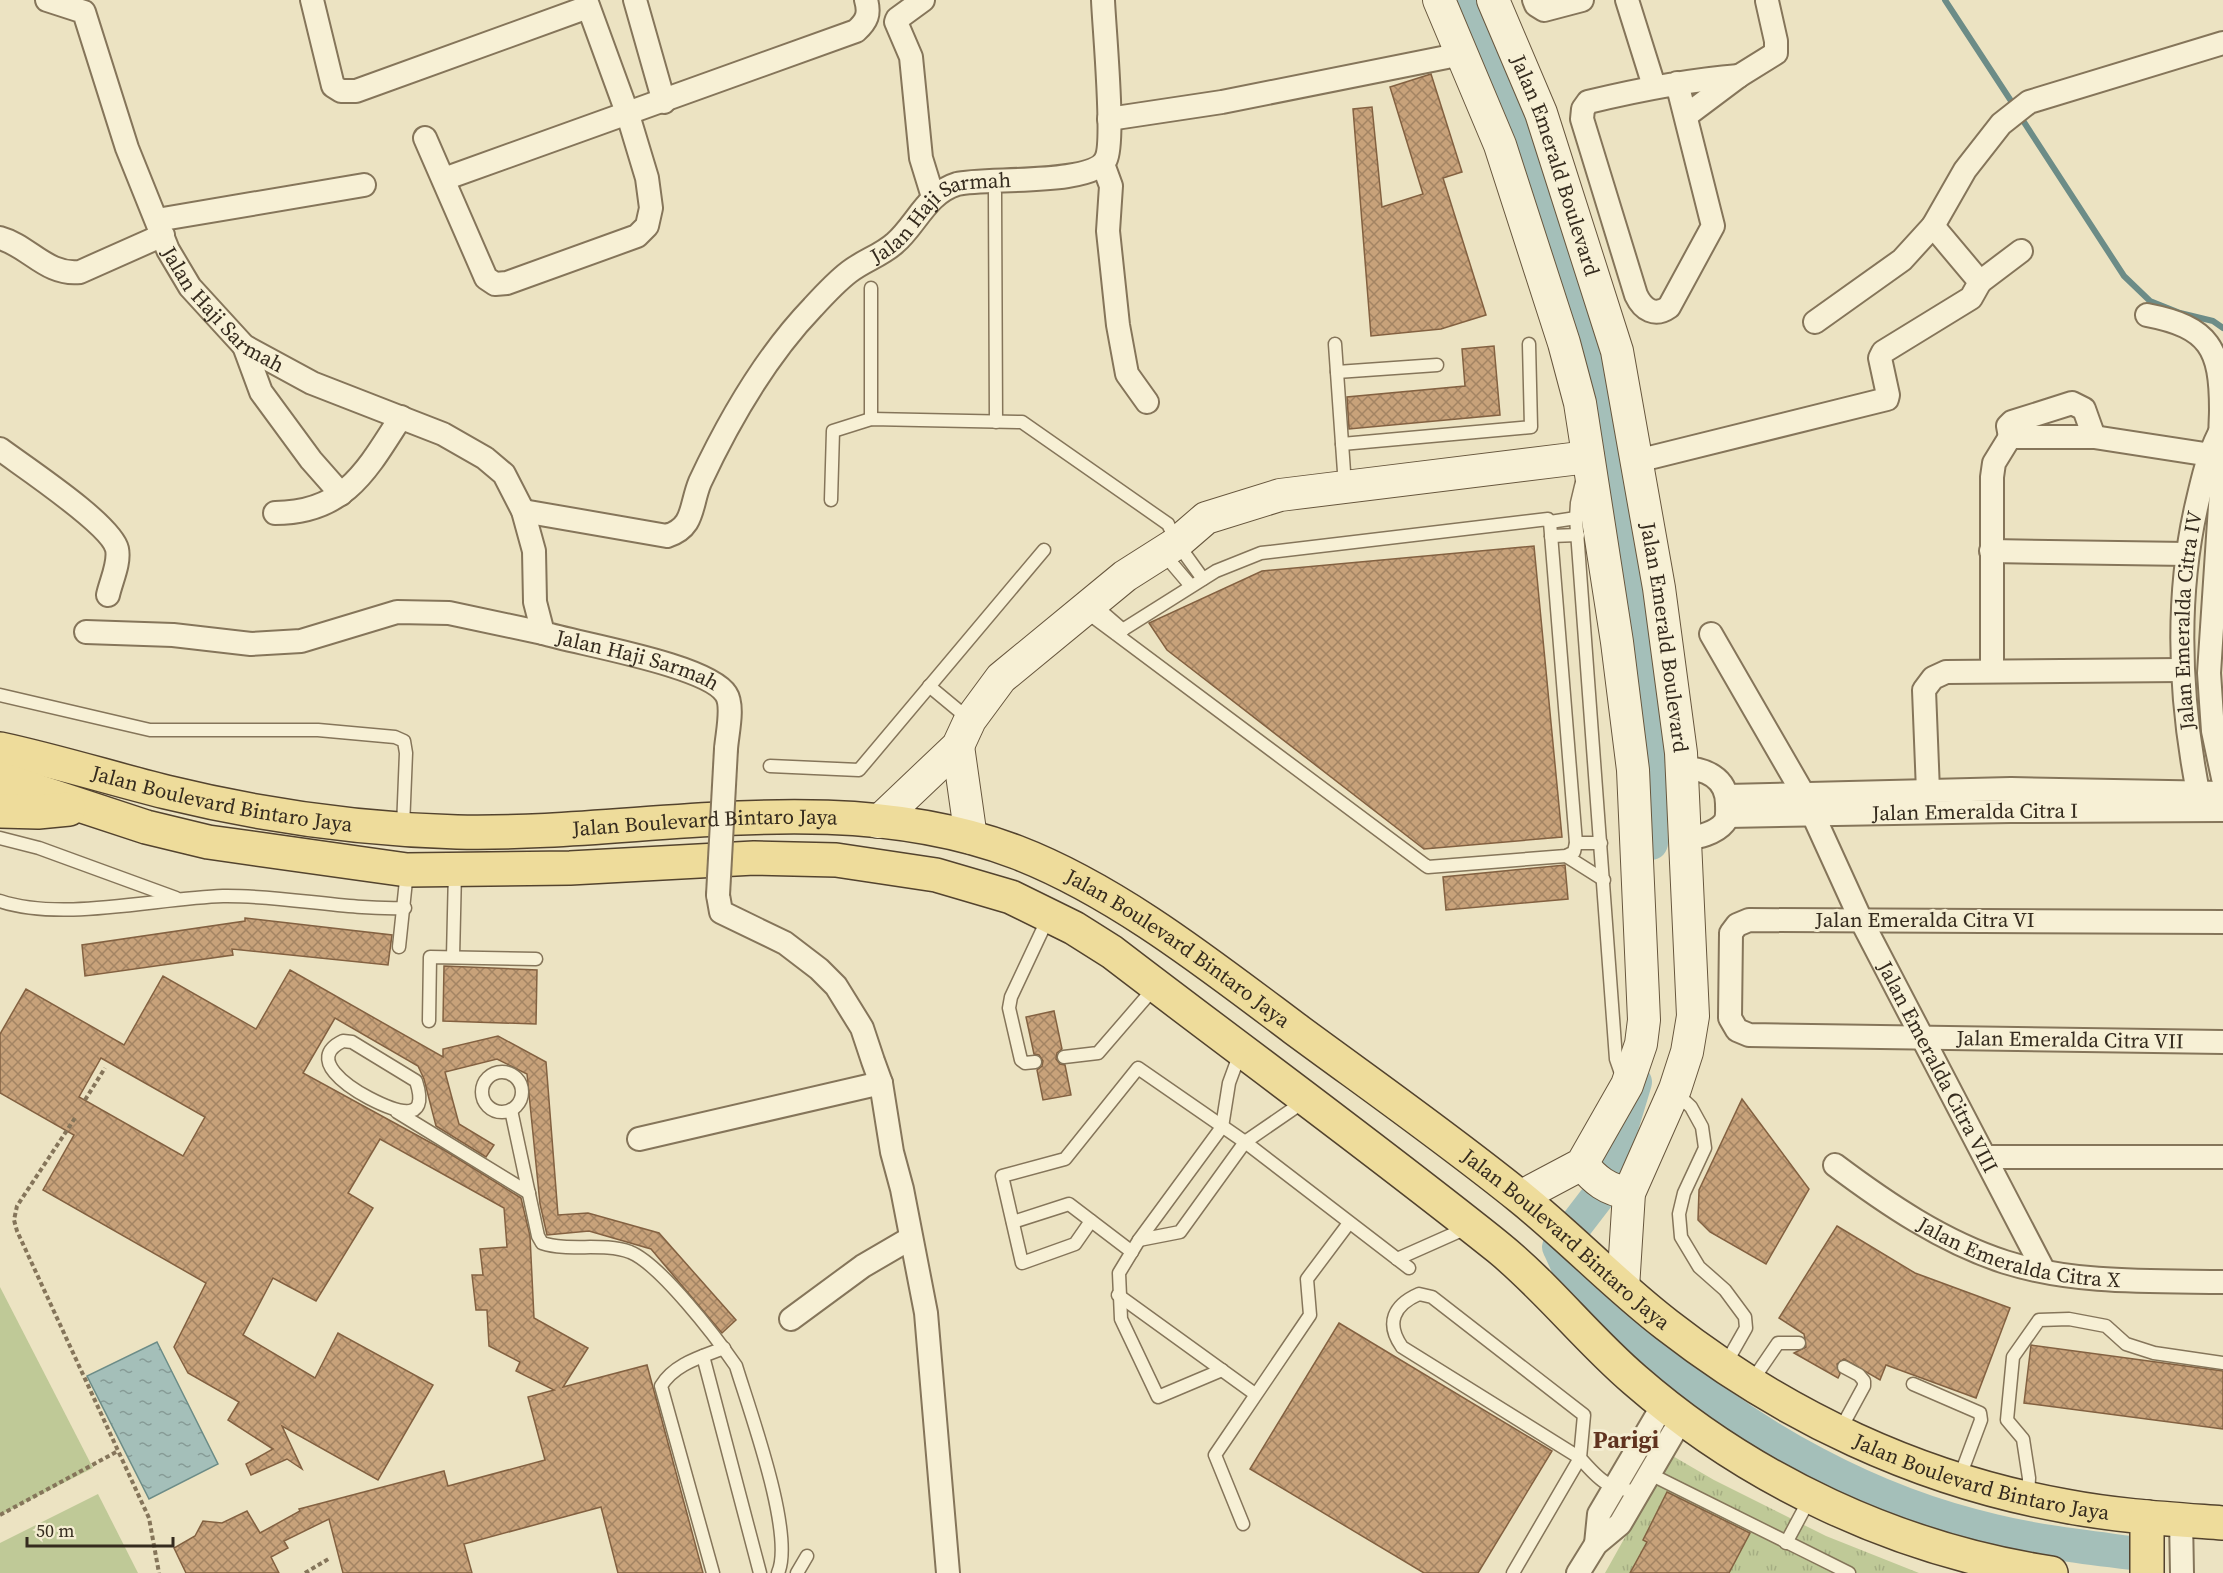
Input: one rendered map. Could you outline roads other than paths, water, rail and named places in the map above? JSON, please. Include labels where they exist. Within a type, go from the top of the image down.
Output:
[{"type":"main road","name":"Jalan Emerald Boulevard","points":[[1438,0],[1500,145],[1564,343],[1580,403],[1589,461],[1658,762],[1685,839],[1693,1016],[1687,1052],[1673,1091],[1624,1192],[1623,1288]]},
{"type":"main road","name":"Jalan Emerald Boulevard","points":[[1493,0],[1541,113],[1617,351],[1659,588],[1658,762],[1641,1044],[1627,1085],[1585,1168]]},
{"type":"main road","points":[[878,822],[964,733],[1001,678],[1125,576],[1169,548],[1206,518],[1280,495],[1589,461]]},
{"type":"main road","points":[[0,726],[76,766]]},
{"type":"main road","points":[[964,733],[971,838]]},
{"type":"main road","name":"Jalan Boulevard Bintaro Jaya","points":[[0,749],[76,766],[166,792],[333,823],[404,828],[518,831],[750,817],[878,822],[910,825],[971,838],[1014,851],[1083,883],[1228,977],[1532,1207],[1666,1325],[1737,1375],[1839,1433],[1898,1459],[1959,1480],[2028,1499],[2147,1517],[2223,1522]]},
{"type":"main road","name":"Jalan Boulevard Bintaro Jaya","points":[[0,779],[83,808],[208,842],[407,870],[570,868],[754,858],[836,860],[936,875],[982,887],[1049,915],[1112,952],[1502,1251],[1556,1302],[1593,1342],[1672,1411],[1804,1507],[1873,1525],[1970,1561],[2051,1573]]},
{"type":"main road","points":[[0,810],[38,812],[83,808]]},
{"type":"main road","points":[[1199,1018],[1216,1016],[1226,1008],[1230,995],[1228,977]]},
{"type":"main road","points":[[1241,1051],[1243,1033],[1250,1023],[1261,1017],[1277,1015]]},
{"type":"main road","points":[[1532,1207],[1585,1168],[1597,1181],[1624,1192]]},
{"type":"main road","points":[[2147,1517],[2147,1573]]},
{"type":"street","name":"Jalan Haji Sarmah","points":[[47,0],[84,6],[110,102],[160,228],[190,287],[244,346],[312,384],[443,434],[485,458],[504,474],[523,511],[534,551],[535,602],[543,633],[679,668],[720,688],[727,695],[729,709],[718,895],[721,912],[785,943],[836,986],[862,1029],[881,1083]]},
{"type":"street","points":[[312,0],[333,86],[341,91],[356,91],[435,64],[587,4],[628,115],[647,178],[651,208],[647,226],[637,236],[507,283],[495,284],[486,278],[425,138]]},
{"type":"street","points":[[444,179],[628,115],[856,31],[866,23],[869,11],[866,0]]},
{"type":"street","points":[[923,0],[905,12],[896,22],[911,57],[921,158],[933,197]]},
{"type":"street","points":[[1103,0],[1108,119],[1107,158],[1103,164],[1111,186],[1108,231],[1118,325],[1127,374],[1147,402]]},
{"type":"street","points":[[1535,3],[1544,10],[1582,0]]},
{"type":"street","points":[[1627,0],[1654,86]]},
{"type":"street","points":[[637,1],[664,102]]},
{"type":"street","points":[[1686,115],[1739,76],[1776,53],[1776,41],[1767,1]]},
{"type":"street","points":[[1815,322],[1902,260],[1933,226],[1965,170],[2001,124],[2030,102],[2223,44]]},
{"type":"street","points":[[1108,119],[1222,102],[1462,54]]},
{"type":"street","points":[[1677,83],[1713,226],[1670,307],[1663,312],[1651,312],[1642,306],[1636,295],[1582,119],[1583,109],[1588,102],[1654,86],[1677,83],[1739,76]]},
{"type":"street","name":"Jalan Haji Sarmah","points":[[523,511],[667,536],[680,532],[688,520],[702,479],[748,393],[786,335],[848,272],[894,244],[933,197],[957,184],[1060,177],[1103,164]]},
{"type":"street","points":[[0,238],[15,242],[58,271],[80,272],[160,228],[364,184]]},
{"type":"street","points":[[1933,226],[1980,282]]},
{"type":"street","points":[[1637,461],[1883,402],[1888,395],[1880,358],[1883,352],[1971,298],[1980,282],[2021,251]]},
{"type":"street","name":"Jalan Emeralda Citra IV","points":[[2147,315],[2184,326],[2199,334],[2211,347],[2220,370],[2218,673],[2213,731],[2223,778]]},
{"type":"street","points":[[244,346],[261,393],[311,460],[341,494]]},
{"type":"street","points":[[1992,671],[1992,470],[2010,437],[2008,426],[2012,422],[2072,403],[2084,408],[2094,437]]},
{"type":"street","points":[[275,513],[311,511],[341,494],[359,480],[401,417]]},
{"type":"street","points":[[2010,437],[2094,437],[2219,452]]},
{"type":"street","points":[[0,449],[83,512],[112,538],[117,559],[108,595]]},
{"type":"street","name":"Jalan Emeralda Citra IV","points":[[2208,805],[2181,670],[2187,554],[2219,452]]},
{"type":"street","points":[[1991,551],[2187,554]]},
{"type":"street","points":[[86,632],[172,635],[251,644],[301,642],[397,612],[449,613],[543,633]]},
{"type":"street","points":[[1711,634],[1809,805]]},
{"type":"street","points":[[1928,791],[1924,690],[1934,678],[1946,672],[2181,670]]},
{"type":"street","points":[[1658,762],[1708,771],[1719,781],[1727,806],[1724,823],[1714,831],[1685,839]]},
{"type":"street","name":"Jalan Emeralda Citra I","points":[[1809,805],[1928,791],[2010,800]]},
{"type":"street","name":"Jalan Emeralda Citra I","points":[[1727,806],[2010,800],[2208,805],[2223,793]]},
{"type":"street","name":"Jalan Emeralda Citra VIII","points":[[1809,805],[1861,920],[1987,1157],[2044,1271]]},
{"type":"street","name":"Jalan Emeralda Citra VI","points":[[1737,1030],[1730,1018],[1731,933],[1737,925],[1749,920],[2223,922]]},
{"type":"street","name":"Jalan Emeralda Citra VII","points":[[1737,1030],[1749,1035],[2223,1042]]},
{"type":"street","points":[[639,1139],[881,1083],[892,1152],[927,1313],[948,1573]]},
{"type":"street","points":[[1987,1157],[2223,1157]]},
{"type":"street","name":"Jalan Emeralda Citra X","points":[[1836,1165],[1875,1195],[1950,1240],[2005,1262],[2044,1271],[2109,1280],[2223,1282]]},
{"type":"street","points":[[791,1319],[863,1266],[911,1238]]},
{"type":"street","points":[[1596,1544],[1599,1514],[1630,1462],[1672,1411]]},
{"type":"street","points":[[1578,1573],[1596,1544],[1620,1524],[1650,1482],[1672,1411]]},
{"type":"street","points":[[2181,1520],[2182,1573]]},
{"type":"lane","points":[[995,193],[996,422]]},
{"type":"lane","points":[[871,288],[871,419]]},
{"type":"lane","points":[[1335,344],[1346,488]]},
{"type":"lane","points":[[1342,444],[1531,427],[1528,344]]},
{"type":"lane","points":[[1337,372],[1437,365]]},
{"type":"lane","points":[[831,500],[833,431],[871,419],[1023,422],[1168,524],[1169,548],[1191,586]]},
{"type":"lane","points":[[1589,461],[1581,486],[1576,518],[1616,1059],[1627,1085]]},
{"type":"lane","points":[[1119,632],[1203,579],[1261,553],[1548,519],[1550,522],[1576,518]]},
{"type":"lane","points":[[1088,606],[1428,867],[1566,856],[1574,852],[1576,843],[1550,522]]},
{"type":"lane","points":[[1551,536],[1578,535]]},
{"type":"lane","points":[[1169,548],[1203,579]]},
{"type":"lane","points":[[770,766],[859,770],[1044,550]]},
{"type":"lane","points":[[929,686],[964,733]]},
{"type":"lane","points":[[0,696],[150,730],[318,730],[395,737],[404,741],[406,753],[404,828]]},
{"type":"lane","points":[[0,838],[39,848],[180,900]]},
{"type":"lane","points":[[1576,843],[1601,843]]},
{"type":"lane","points":[[1566,856],[1604,880]]},
{"type":"lane","points":[[399,947],[405,908],[407,870]]},
{"type":"lane","points":[[453,957],[455,871]]},
{"type":"lane","points":[[0,901],[39,908],[71,908],[225,896],[405,908]]},
{"type":"lane","points":[[1035,1062],[1025,1063],[1021,1060],[1009,1008],[1011,997],[1049,915]]},
{"type":"lane","points":[[429,1021],[430,957],[536,958]]},
{"type":"lane","points":[[1064,1057],[1098,1053],[1156,986]]},
{"type":"lane","points":[[397,1112],[411,1112],[417,1107],[420,1099],[416,1081],[352,1042],[343,1041],[333,1046],[328,1055],[340,1080],[529,1193]]},
{"type":"lane","points":[[1222,1370],[1158,1397],[1121,1318],[1118,1295],[1119,1273],[1139,1240],[1222,1127],[1229,1083],[1241,1051]]},
{"type":"lane","points":[[1090,1221],[1075,1244],[1023,1263],[1002,1176],[1065,1159],[1138,1068],[1245,1142],[1409,1268]]},
{"type":"lane","points":[[1673,1091],[1691,1107],[1702,1127],[1705,1148],[1684,1193],[1679,1214],[1681,1237],[1699,1267],[1725,1290],[1745,1317],[1746,1328],[1737,1375]]},
{"type":"lane","points":[[1139,1240],[1180,1232],[1245,1142],[1306,1100]]},
{"type":"lane","points":[[511,1110],[542,1244],[628,1251],[650,1263],[724,1348],[736,1366],[778,1518],[783,1553],[778,1573]]},
{"type":"lane","points":[[1013,1222],[1069,1204],[1132,1252]]},
{"type":"lane","points":[[1243,1524],[1215,1455],[1310,1315],[1307,1279],[1349,1223]]},
{"type":"lane","points":[[1397,1259],[1470,1226]]},
{"type":"lane","points":[[1513,1573],[1580,1458],[1584,1415],[1432,1297],[1419,1294],[1402,1302],[1396,1311],[1394,1335],[1402,1347],[1580,1458],[1600,1481],[1614,1489],[1650,1482]]},
{"type":"lane","points":[[1118,1295],[1255,1394]]},
{"type":"lane","points":[[2028,1499],[2030,1478],[2023,1438],[2007,1420],[2013,1357],[2039,1320],[2069,1318],[2106,1326],[2126,1344],[2144,1350],[2223,1364]]},
{"type":"lane","points":[[1737,1375],[1778,1343],[1799,1343]]},
{"type":"lane","points":[[713,1573],[661,1386],[666,1377],[683,1364],[724,1348]]},
{"type":"lane","points":[[703,1356],[760,1573]]},
{"type":"lane","points":[[1839,1433],[1864,1386],[1864,1381],[1859,1375],[1844,1367]]},
{"type":"lane","points":[[1913,1384],[1980,1413],[1981,1420],[1959,1480]]},
{"type":"lane","points":[[1630,1462],[1650,1482],[1850,1573]]},
{"type":"lane","points":[[1786,1543],[1804,1507]]},
{"type":"lane","points":[[797,1573],[807,1556]]},
{"type":"water","points":[[157,1342],[218,1464],[149,1499],[87,1376]]},
{"type":"waterway","points":[[1473,0],[1486,28],[1607,428],[1647,699],[1651,843]]},
{"type":"waterway","points":[[1945,0],[2015,107]]},
{"type":"waterway","points":[[2020,116],[2124,276],[2150,301],[2180,313],[2213,321],[2223,328]]},
{"type":"waterway","points":[[1635,1082],[1602,1191],[1559,1247],[1573,1276],[1614,1319],[1695,1387],[1734,1414],[1816,1464],[1859,1485],[1948,1519],[1994,1531],[2050,1542],[2146,1555]]},
{"type":"district","name":"Parigi","points":[[1626,1440]]}]
